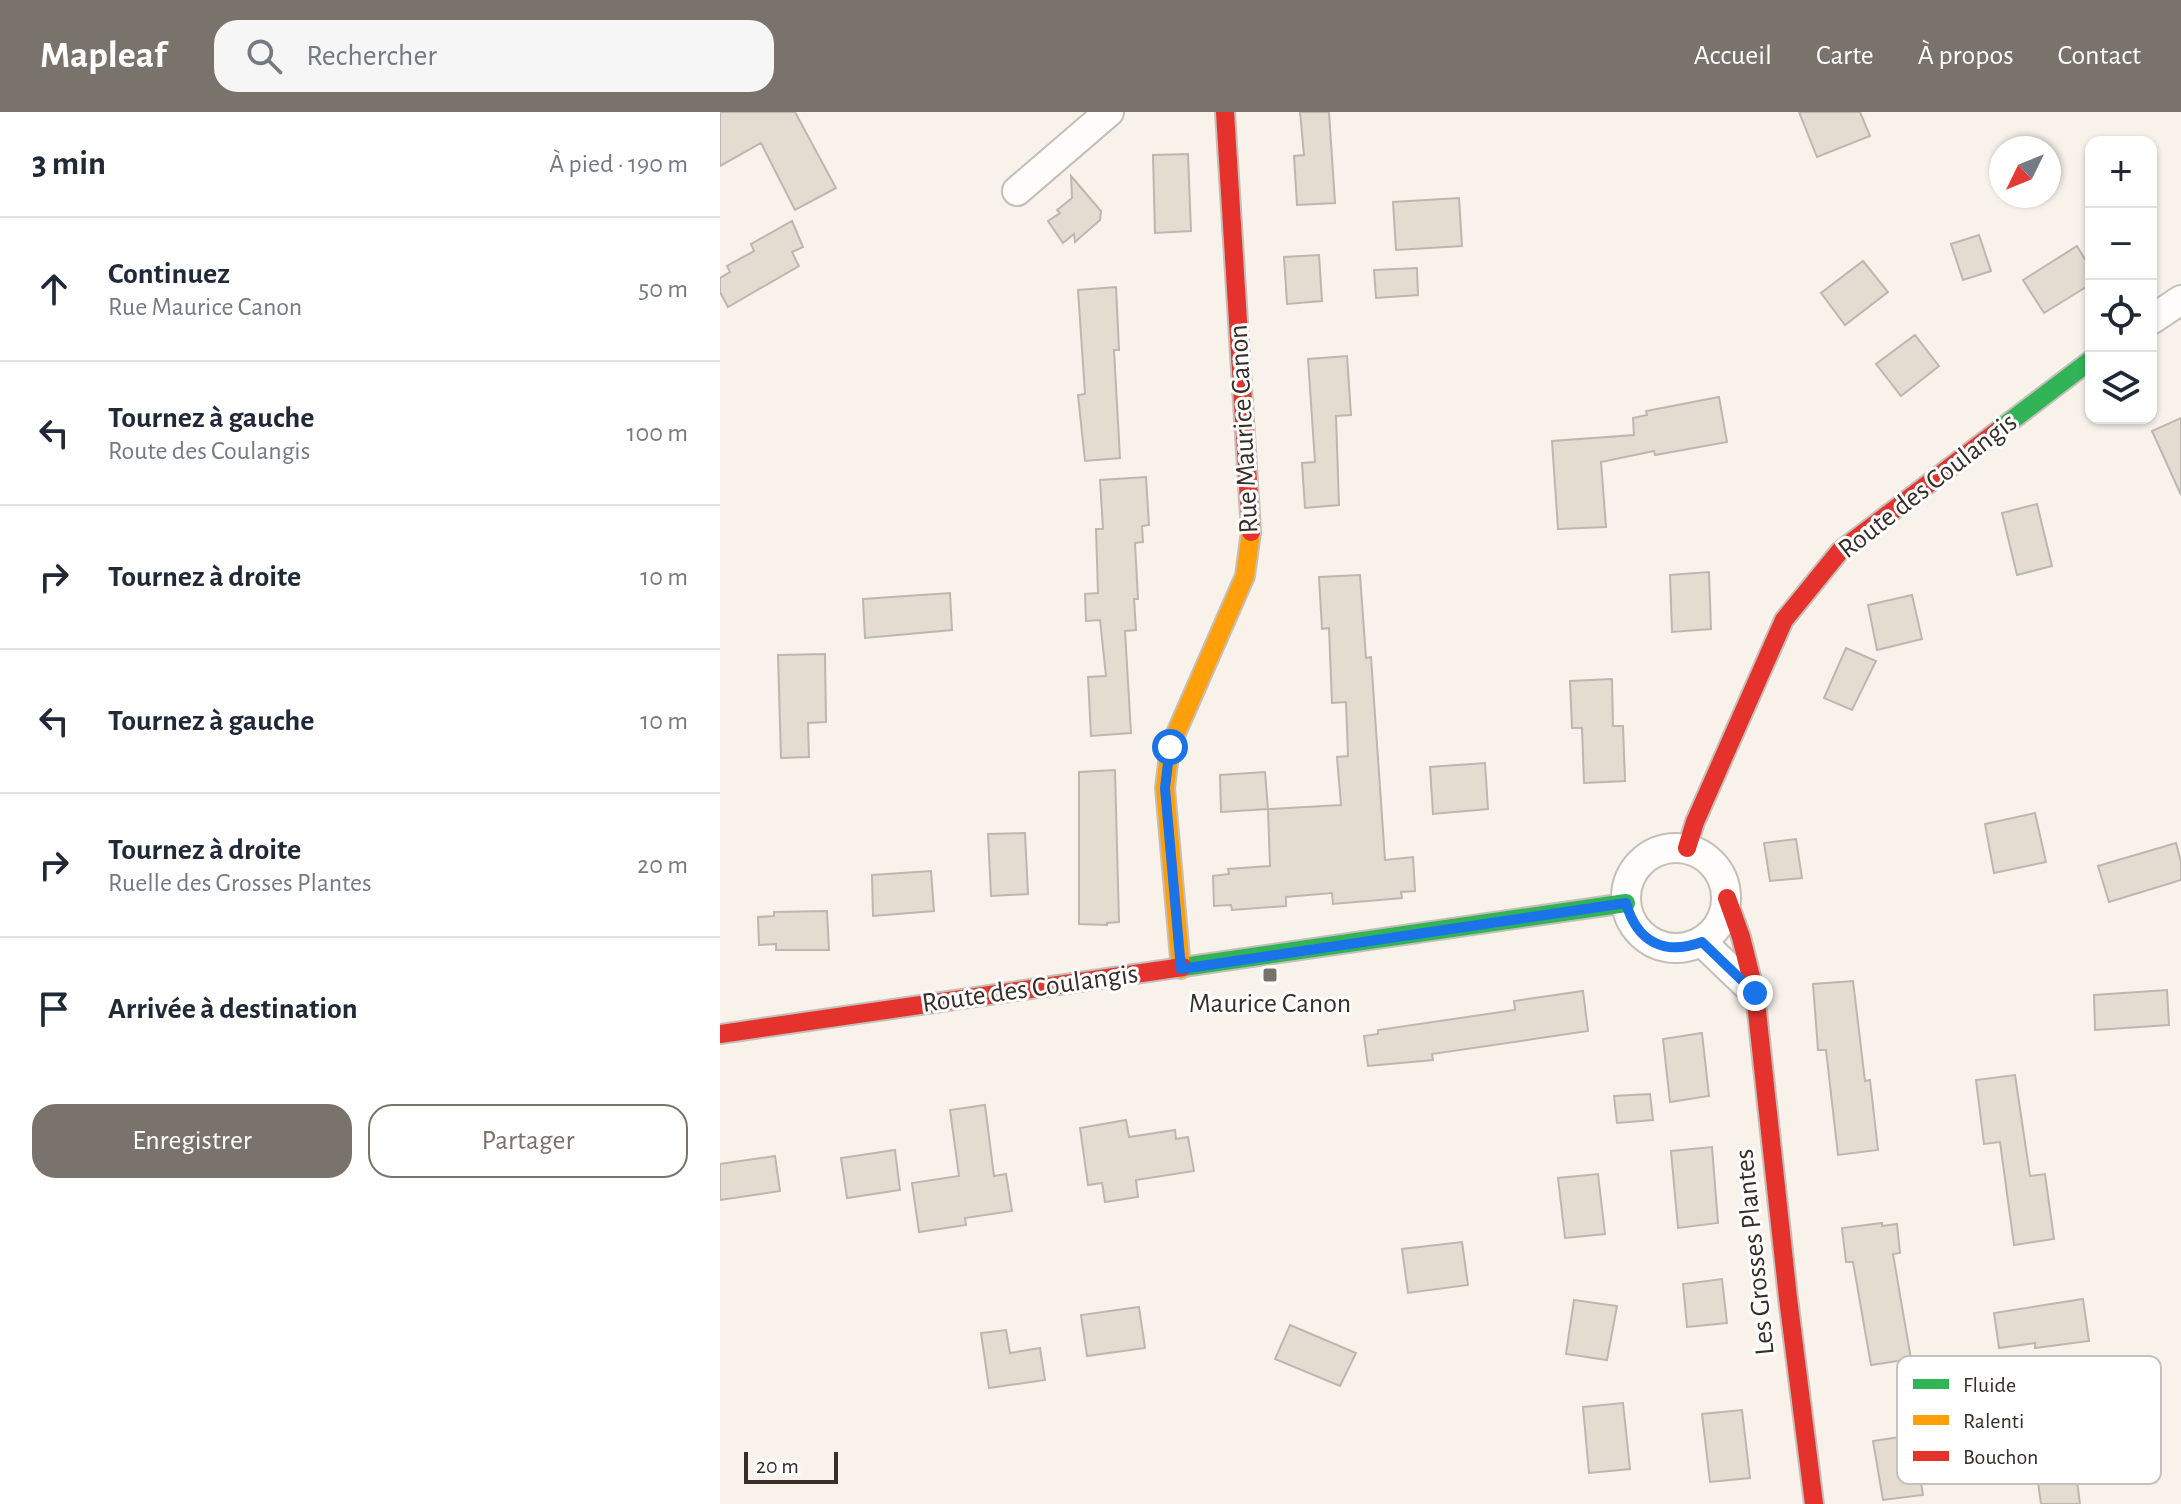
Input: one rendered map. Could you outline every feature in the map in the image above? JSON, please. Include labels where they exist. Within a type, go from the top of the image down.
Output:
[{"type":"street","points":[[1017,191],[1109,112]]},
{"type":"street","name":"Rue Maurice Canon","points":[[1181,969],[1165,788],[1170,747],[1245,576],[1252,541],[1225,112]]},
{"type":"street","points":[[2157,316],[2181,300]]},
{"type":"street","name":"Route des Coulangis","points":[[1687,848],[1695,822],[1784,620],[1840,551],[2085,365]]},
{"type":"street","points":[[1687,848],[1700,853],[1720,872],[1727,898],[1724,916],[1702,942],[1686,948],[1669,948],[1653,943],[1640,933],[1630,919],[1626,888],[1643,860],[1656,852],[1687,848]]},
{"type":"street","name":"Les Grosses Plantes","points":[[1727,898],[1741,937],[1755,993],[1814,1504]]},
{"type":"street","name":"Route des Coulangis","points":[[720,1034],[1626,903]]},
{"type":"street","points":[[1702,942],[1755,993]]},
{"type":"building","points":[[720,112],[795,112],[836,188],[795,210],[761,143],[720,166]]},
{"type":"building","points":[[1300,112],[1329,112],[1335,203],[1297,205],[1294,156],[1304,155]]},
{"type":"building","points":[[1799,112],[1860,112],[1870,136],[1817,157]]},
{"type":"building","points":[[1188,154],[1191,231],[1155,233],[1153,155]]},
{"type":"building","points":[[1071,176],[1101,211],[1100,220],[1075,242],[1074,234],[1063,243],[1048,221],[1060,213],[1057,210],[1072,198]]},
{"type":"building","points":[[1459,198],[1462,246],[1396,250],[1393,202]]},
{"type":"building","points":[[792,221],[803,247],[792,252],[799,266],[728,307],[720,292],[720,278],[730,272],[727,266],[754,251],[751,244]]},
{"type":"building","points":[[1979,235],[1991,271],[1963,280],[1951,244]]},
{"type":"building","points":[[2077,246],[2085,259],[2085,288],[2044,313],[2023,280]]},
{"type":"building","points":[[1319,255],[1322,301],[1287,304],[1284,257]]},
{"type":"building","points":[[1863,261],[1888,292],[1845,325],[1821,293]]},
{"type":"building","points":[[1417,268],[1418,295],[1376,298],[1374,270]]},
{"type":"building","points":[[1116,287],[1119,350],[1114,350],[1120,458],[1085,461],[1078,395],[1085,394],[1078,290]]},
{"type":"building","points":[[1915,335],[1939,366],[1901,396],[1876,364]]},
{"type":"building","points":[[1347,356],[1351,415],[1336,416],[1339,505],[1305,508],[1302,463],[1315,462],[1308,359]]},
{"type":"building","points":[[1719,397],[1727,442],[1655,455],[1654,451],[1601,462],[1606,527],[1558,529],[1552,441],[1634,435],[1633,418],[1647,415],[1646,411]]},
{"type":"building","points":[[2181,418],[2181,495],[2152,431]]},
{"type":"building","points":[[1146,477],[1149,525],[1142,526],[1143,542],[1135,543],[1136,630],[1125,631],[1131,733],[1091,736],[1088,677],[1106,676],[1100,620],[1086,621],[1085,594],[1098,593],[1096,529],[1103,529],[1100,480]]},
{"type":"building","points":[[2037,504],[2052,566],[2017,575],[2002,513]]},
{"type":"building","points":[[1709,572],[1711,629],[1672,632],[1670,575]]},
{"type":"building","points":[[1360,575],[1366,658],[1371,657],[1385,860],[1413,857],[1415,891],[1401,892],[1402,898],[1333,904],[1332,893],[1286,897],[1286,906],[1232,910],[1231,905],[1214,906],[1213,876],[1229,874],[1228,869],[1270,866],[1268,809],[1341,805],[1337,757],[1348,756],[1346,702],[1332,703],[1329,628],[1322,629],[1319,577]]},
{"type":"building","points":[[950,593],[952,630],[865,638],[863,599]]},
{"type":"building","points":[[1912,595],[1922,639],[1877,650],[1868,605]]},
{"type":"building","points":[[1846,648],[1876,661],[1852,710],[1824,698]]},
{"type":"building","points":[[825,654],[826,722],[808,723],[809,757],[781,758],[778,655]]},
{"type":"building","points":[[1612,679],[1613,726],[1623,726],[1625,781],[1584,783],[1582,728],[1572,728],[1570,681]]},
{"type":"building","points":[[1485,763],[1488,809],[1433,814],[1430,767]]},
{"type":"building","points":[[1115,770],[1119,922],[1079,924],[1079,772]]},
{"type":"building","points":[[1265,772],[1268,809],[1221,812],[1220,775]]},
{"type":"building","points":[[2035,813],[2046,862],[1994,873],[1985,824]]},
{"type":"building","points":[[1025,833],[1028,894],[991,896],[988,834]]},
{"type":"building","points":[[1796,839],[1802,878],[1770,881],[1764,843]]},
{"type":"building","points":[[2176,843],[2181,862],[2181,880],[2109,902],[2098,866]]},
{"type":"building","points":[[931,871],[934,911],[873,916],[872,875]]},
{"type":"building","points":[[827,911],[829,950],[776,950],[776,944],[759,945],[758,917],[774,916],[774,912]]},
{"type":"building","points":[[1853,981],[1865,1081],[1870,1080],[1878,1150],[1838,1155],[1826,1050],[1818,1050],[1813,984]]},
{"type":"building","points":[[2167,990],[2169,1025],[2095,1030],[2094,995]]},
{"type":"building","points":[[1583,991],[1588,1031],[1432,1054],[1433,1060],[1368,1066],[1364,1036],[1378,1034],[1378,1030],[1515,1010],[1514,1001]]},
{"type":"building","points":[[1702,1033],[1709,1096],[1670,1102],[1663,1039]]},
{"type":"building","points":[[2015,1075],[2030,1176],[2045,1174],[2054,1239],[2014,1245],[2000,1142],[1984,1144],[1976,1080]]},
{"type":"building","points":[[1650,1094],[1653,1120],[1617,1123],[1614,1096]]},
{"type":"building","points":[[985,1105],[994,1176],[1006,1174],[1012,1211],[965,1218],[966,1225],[919,1232],[912,1183],[959,1176],[950,1110]]},
{"type":"building","points":[[1126,1120],[1129,1137],[1175,1130],[1176,1139],[1188,1137],[1194,1171],[1136,1180],[1138,1197],[1105,1202],[1102,1183],[1088,1185],[1080,1128]]},
{"type":"building","points":[[1712,1147],[1718,1223],[1678,1228],[1671,1151]]},
{"type":"building","points":[[895,1150],[900,1190],[847,1198],[841,1158]]},
{"type":"building","points":[[775,1156],[780,1191],[720,1200],[720,1164]]},
{"type":"building","points":[[1598,1174],[1605,1234],[1565,1238],[1558,1178]]},
{"type":"building","points":[[1897,1224],[1900,1253],[1893,1254],[1910,1356],[1897,1356],[1897,1361],[1871,1365],[1853,1262],[1846,1262],[1842,1228]]},
{"type":"building","points":[[1462,1242],[1468,1285],[1408,1293],[1402,1249]]},
{"type":"building","points":[[1722,1279],[1727,1323],[1687,1327],[1683,1284]]},
{"type":"building","points":[[2083,1299],[2089,1341],[2035,1348],[2035,1343],[1999,1348],[1994,1313]]},
{"type":"building","points":[[1574,1300],[1617,1306],[1607,1360],[1566,1354]]},
{"type":"building","points":[[1139,1307],[1145,1348],[1087,1356],[1081,1315]]},
{"type":"building","points":[[1290,1325],[1356,1353],[1340,1386],[1275,1359]]},
{"type":"building","points":[[1006,1330],[1010,1353],[1040,1348],[1045,1380],[989,1388],[981,1333]]},
{"type":"building","points":[[1623,1403],[1630,1469],[1589,1473],[1583,1407]]},
{"type":"building","points":[[1742,1410],[1750,1478],[1710,1482],[1702,1414]]},
{"type":"building","points":[[1897,1437],[1897,1484],[1921,1484],[1923,1495],[1883,1500],[1873,1441]]},
{"type":"building","points":[[2038,1484],[2077,1484],[2080,1504],[2041,1504]]},
{"type":"traffic: fast","points":[[1999,430],[2085,365]]},
{"type":"traffic: fast","points":[[1183,967],[1626,903]]},
{"type":"traffic: slow","points":[[1181,969],[1165,788],[1170,747],[1245,576],[1251,532]]},
{"type":"traffic: jam","points":[[1225,112],[1251,532]]},
{"type":"traffic: jam","points":[[1687,848],[1695,822],[1784,620],[1840,551],[1999,430]]},
{"type":"traffic: jam","points":[[1727,898],[1741,937],[1755,993],[1814,1504]]},
{"type":"traffic: jam","points":[[720,1034],[1183,967]]},
{"type":"place","name":"Maurice Canon","points":[[1270,975]]},
{"type":"route","points":[[1170,747],[1165,788],[1181,969],[1626,903],[1630,919],[1640,933],[1653,943],[1669,948],[1686,948],[1702,942],[1755,993]]}]
